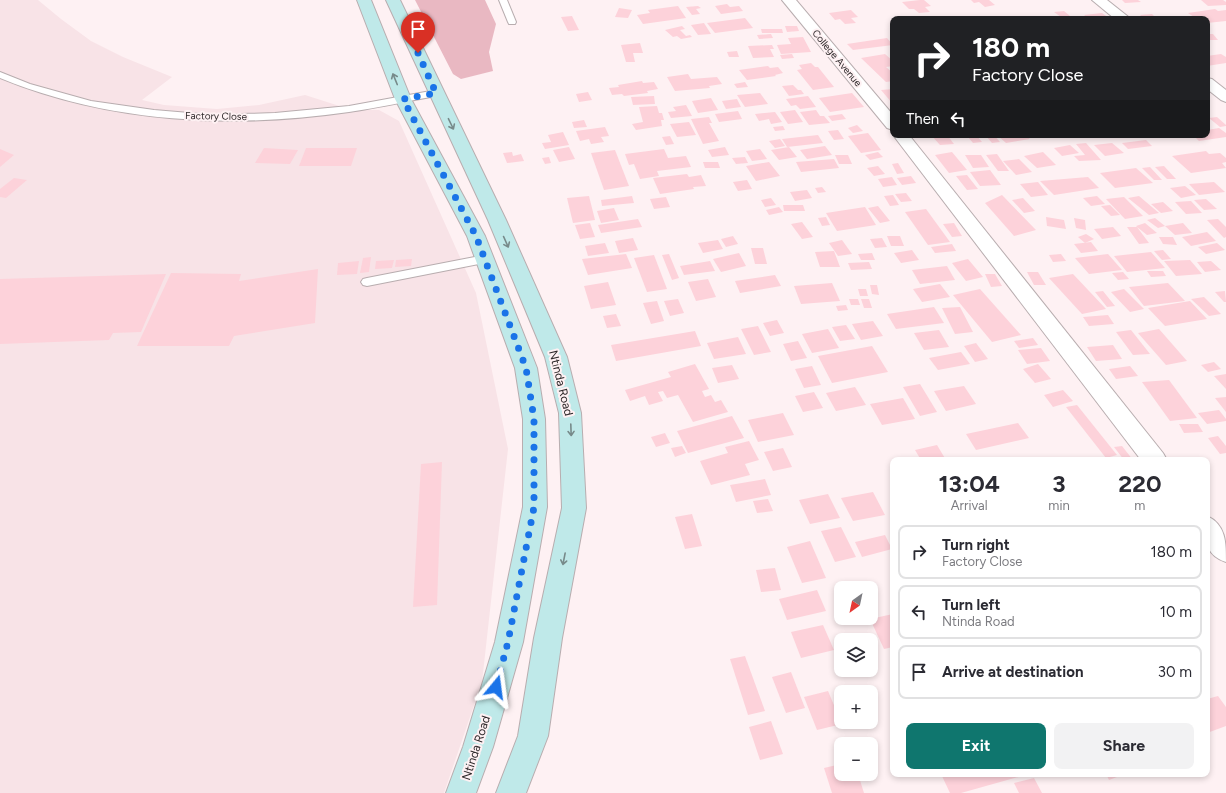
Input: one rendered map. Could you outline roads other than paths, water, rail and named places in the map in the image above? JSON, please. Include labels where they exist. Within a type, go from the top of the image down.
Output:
[{"type":"main road","name":"Ntinda Road","points":[[364,0],[403,99],[476,236],[526,368],[534,419],[534,507],[508,642],[478,747],[461,793]]},
{"type":"main road","name":"Ntinda Road","points":[[393,0],[497,220],[556,357],[570,413],[574,508],[548,638],[533,736],[511,793]]},
{"type":"street","name":"College Avenue","points":[[789,0],[889,120]]},
{"type":"street","points":[[1099,0],[1120,16]]},
{"type":"street","points":[[1210,84],[1226,97]]},
{"type":"street","points":[[903,138],[1153,457]]},
{"type":"street","points":[[1210,531],[1226,552]]},
{"type":"lane","points":[[503,0],[512,22]]},
{"type":"lane","name":"Factory Close","points":[[0,76],[27,86],[90,104],[154,113],[213,118],[275,116],[349,109],[436,93]]},
{"type":"lane","points":[[367,282],[485,259]]}]
